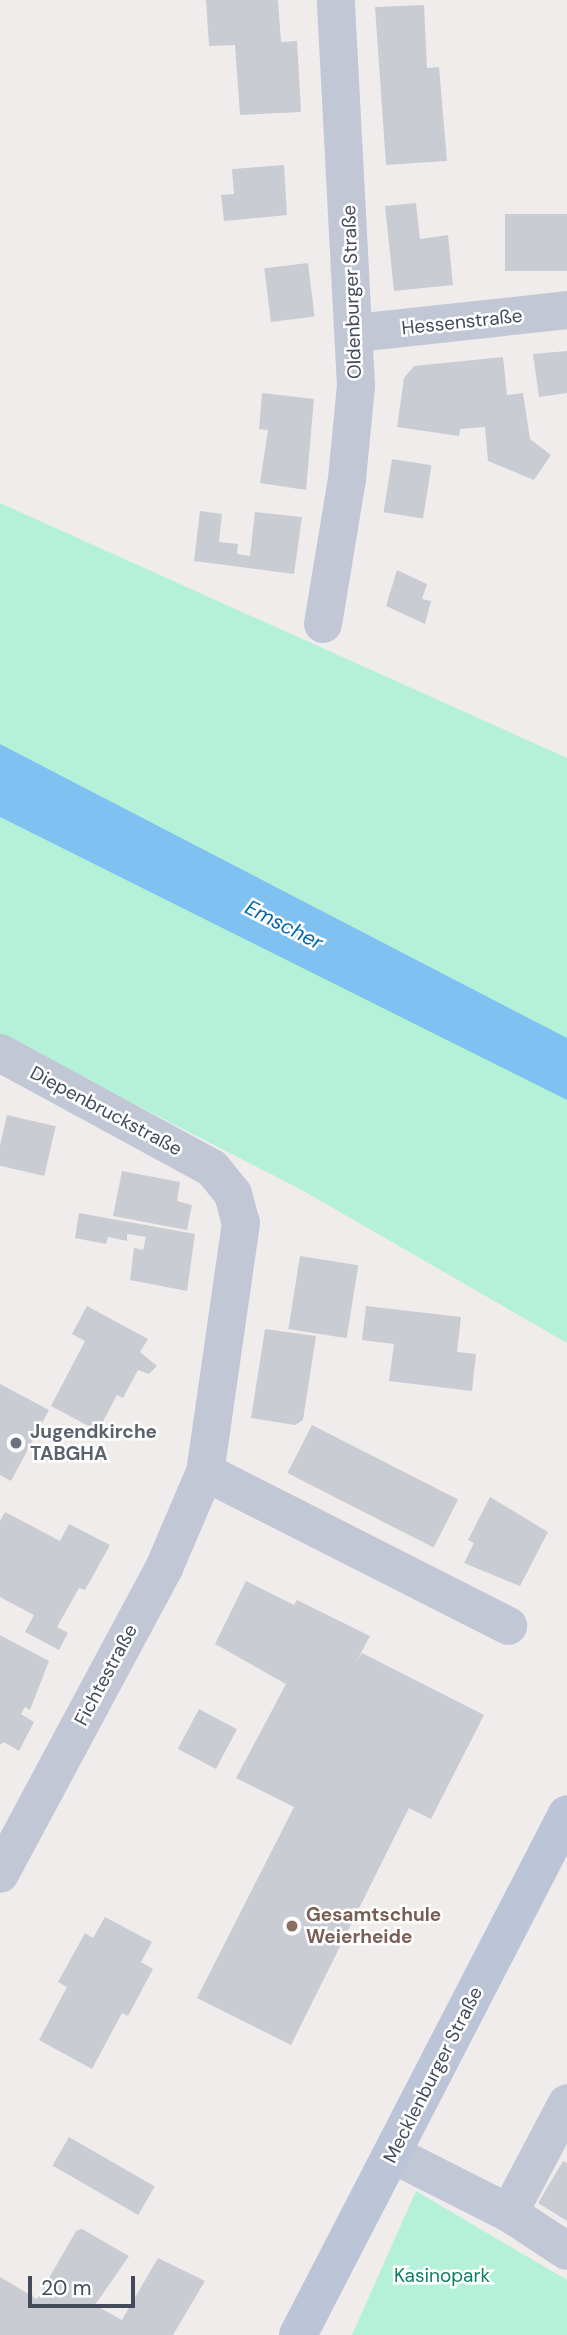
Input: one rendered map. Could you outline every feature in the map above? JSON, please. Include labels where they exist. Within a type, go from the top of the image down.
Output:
[{"type":"street","name":"Oldenburger Straße","points":[[323,624],[347,479],[356,333],[336,0]]},
{"type":"street","name":"Hessenstraße","points":[[356,333],[567,310]]},
{"type":"street","name":"Diepenbruckstraße","points":[[0,1053],[212,1168]]},
{"type":"street","name":"Fichtestraße","points":[[0,1874],[164,1567],[205,1472],[241,1223],[233,1194],[212,1168]]},
{"type":"street","points":[[205,1472],[508,1626]]},
{"type":"street","name":"Mecklenburger Straße","points":[[298,2335],[567,1814]]},
{"type":"street","points":[[509,2213],[567,2103]]},
{"type":"street","points":[[392,2154],[509,2213],[567,2251]]},
{"type":"green space","points":[[0,503],[567,758],[567,1343],[300,1189],[0,1035]]},
{"type":"green space","name":"Kasinopark","points":[[416,2191],[567,2280],[567,2335],[352,2335]]},
{"type":"water","name":"Emscher","points":[[0,744],[567,1038],[567,1100],[0,817]]},
{"type":"building","points":[[206,0],[278,0],[281,42],[297,41],[301,112],[240,115],[235,45],[209,46]]},
{"type":"building","points":[[424,5],[427,68],[439,67],[447,161],[386,165],[375,7]]},
{"type":"building","points":[[284,165],[287,215],[224,221],[221,195],[234,194],[232,169]]},
{"type":"building","points":[[416,203],[420,239],[448,235],[453,285],[394,291],[385,206]]},
{"type":"building","points":[[505,214],[567,214],[567,271],[505,271]]},
{"type":"building","points":[[308,263],[315,317],[271,322],[264,268]]},
{"type":"building","points":[[567,351],[567,393],[539,397],[533,354]]},
{"type":"building","points":[[503,357],[507,395],[523,393],[530,439],[551,455],[534,480],[488,461],[485,427],[460,429],[459,436],[397,427],[404,378],[414,366]]},
{"type":"building","points":[[262,393],[314,399],[306,490],[260,483],[268,430],[259,429]]},
{"type":"building","points":[[392,459],[432,465],[423,519],[384,512]]},
{"type":"building","points":[[200,511],[222,514],[219,542],[238,544],[237,554],[250,556],[255,512],[302,517],[294,574],[194,561]]},
{"type":"building","points":[[397,570],[427,584],[422,599],[431,601],[425,624],[386,606]]},
{"type":"building","points":[[7,1115],[56,1126],[44,1176],[0,1166],[0,1145]]},
{"type":"building","points":[[122,1171],[180,1182],[177,1201],[192,1205],[187,1230],[113,1216]]},
{"type":"building","points":[[79,1213],[195,1234],[187,1291],[130,1280],[134,1248],[143,1250],[146,1237],[127,1234],[127,1241],[108,1237],[106,1244],[75,1238]]},
{"type":"building","points":[[300,1256],[358,1265],[347,1338],[288,1329]]},
{"type":"building","points":[[87,1306],[148,1339],[140,1352],[157,1366],[149,1374],[138,1370],[123,1398],[117,1395],[98,1431],[51,1406],[85,1341],[72,1334]]},
{"type":"building","points":[[366,1306],[461,1317],[457,1352],[476,1354],[472,1391],[389,1381],[394,1344],[362,1340]]},
{"type":"building","points":[[265,1329],[316,1336],[303,1420],[295,1425],[251,1418]]},
{"type":"building","name":"Jugendkirche TABGHA","points":[[0,1384],[49,1410],[11,1481],[0,1475]]},
{"type":"building","points":[[312,1425],[458,1499],[434,1548],[287,1473]]},
{"type":"building","points":[[490,1497],[548,1532],[520,1586],[464,1563],[474,1543],[468,1540]]},
{"type":"building","points":[[5,1512],[60,1541],[69,1524],[110,1545],[85,1590],[79,1588],[57,1627],[68,1633],[59,1650],[25,1632],[34,1615],[0,1597],[0,1521]]},
{"type":"building","points":[[246,1581],[294,1605],[297,1600],[370,1636],[356,1662],[362,1653],[484,1715],[431,1819],[409,1808],[291,2045],[197,1998],[294,1807],[236,1778],[286,1684],[215,1644]]},
{"type":"building","points":[[0,1635],[49,1661],[30,1710],[25,1707],[21,1714],[34,1722],[19,1751],[4,1742],[0,1745]]},
{"type":"building","points":[[199,1709],[237,1729],[216,1769],[178,1749]]},
{"type":"building","points":[[105,1917],[152,1942],[141,1962],[153,1969],[128,2016],[122,2013],[92,2069],[39,2040],[67,1987],[58,1982],[85,1933],[93,1938]]},
{"type":"building","points":[[69,2137],[155,2186],[138,2215],[52,2166]]},
{"type":"building","points":[[563,2161],[567,2163],[567,2221],[538,2203]]},
{"type":"building","points":[[82,2229],[129,2256],[95,2305],[122,2320],[158,2258],[205,2281],[173,2335],[0,2335],[0,2277],[37,2299],[76,2231]]},
{"type":"place","name":"Jugendkirche TABGHA","points":[[16,1443]]},
{"type":"place","name":"Gesamtschule Weierheide","points":[[292,1926]]}]
